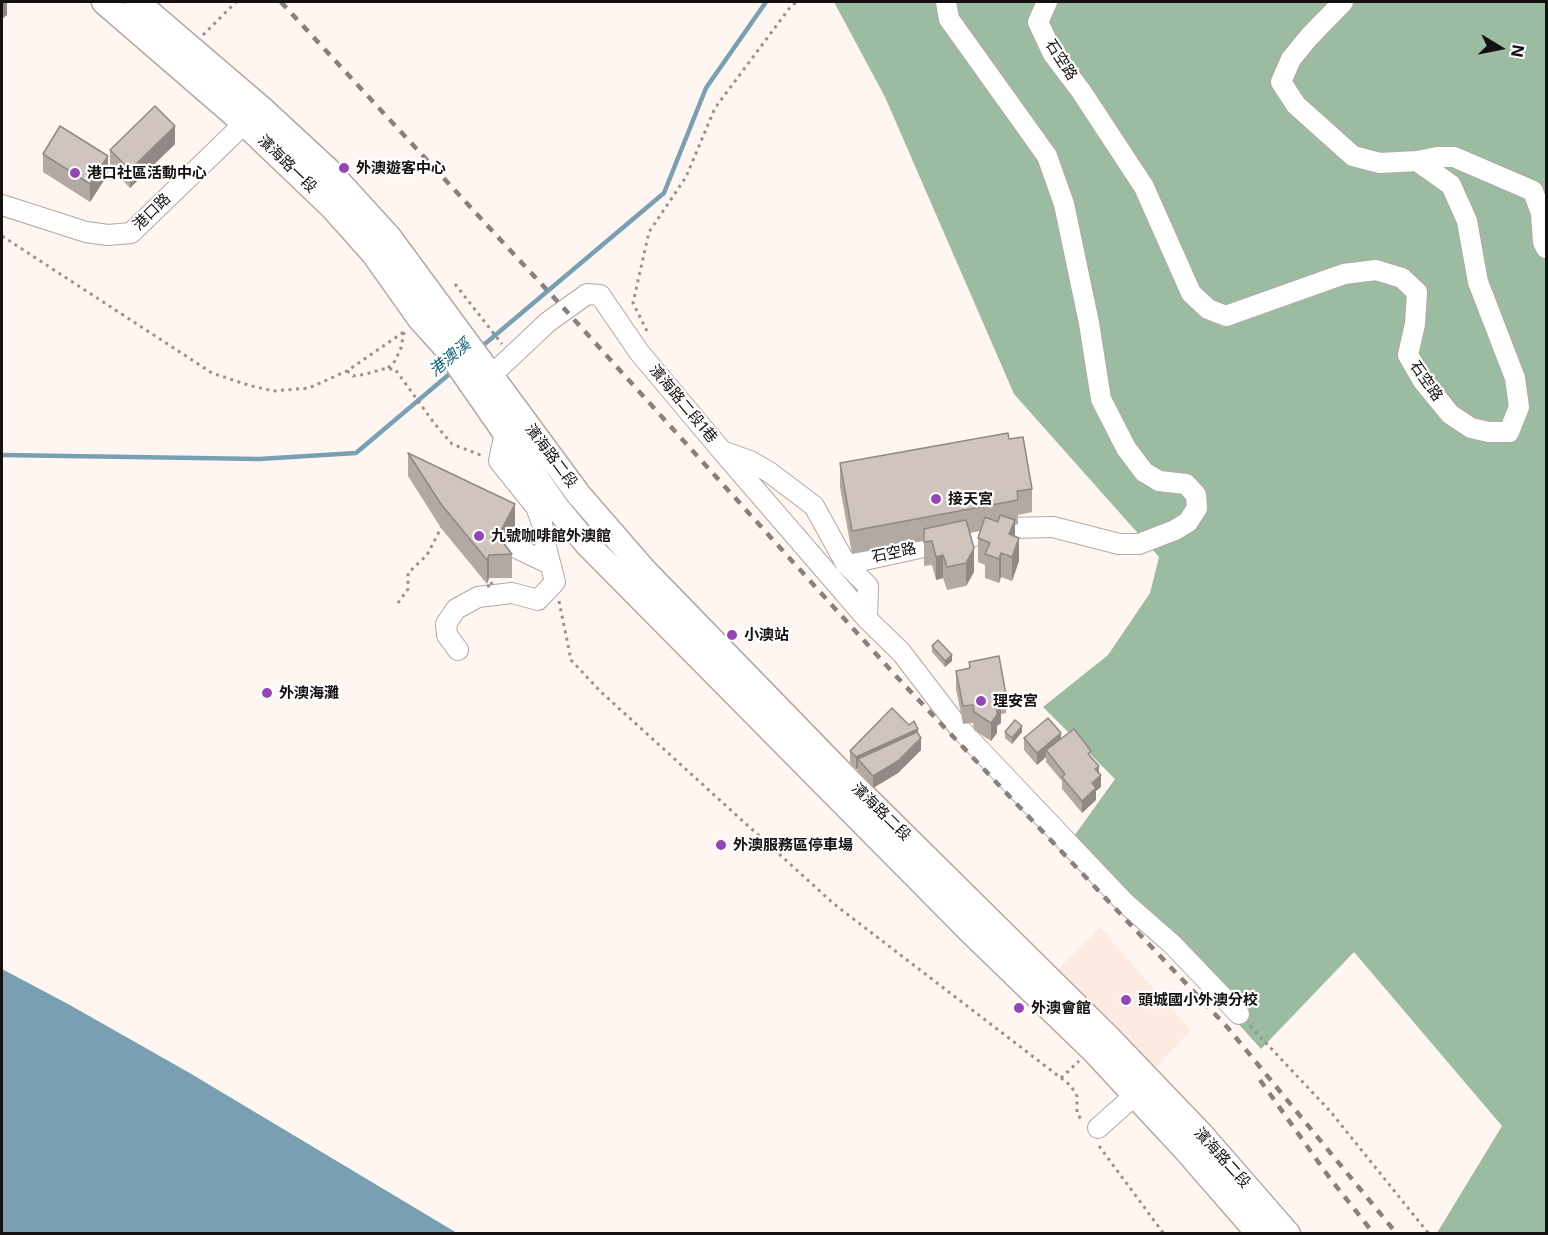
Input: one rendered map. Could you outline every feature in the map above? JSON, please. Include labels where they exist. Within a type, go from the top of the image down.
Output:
[{"type":"main road","name":"濱海路一段","points":[[104,2],[327,170],[389,237],[483,383]]},
{"type":"main road","name":"濱海路一段","points":[[137,2],[190,48],[253,116]]},
{"type":"main road","name":"濱海路二段","points":[[483,383],[505,432],[550,516],[586,544],[638,578]]},
{"type":"main road","name":"濱海路二段","points":[[483,383],[579,495],[638,578],[842,788],[980,925],[1095,1049],[1259,1233]]},
{"type":"main road","name":"濱海路二段","points":[[1095,1049],[1200,1133],[1288,1233]]},
{"type":"street","name":"石空路","points":[[846,564],[1011,528],[1053,527],[1119,544],[1139,544],[1175,530],[1188,522],[1197,508],[1196,495],[1186,484],[1159,481],[1144,472],[1126,448],[1101,399],[1089,323],[1064,204],[1047,156],[949,19],[946,2]]},
{"type":"street","name":"石空路","points":[[1047,2],[1038,22],[1053,54],[1081,91],[1144,187],[1191,293],[1208,309],[1226,316],[1344,274],[1376,270],[1402,278],[1417,292],[1415,324],[1408,355],[1423,381],[1450,414],[1471,428],[1489,432],[1509,432],[1519,407],[1515,378],[1478,282],[1467,221],[1451,185],[1417,161]]},
{"type":"street","points":[[1343,2],[1291,59],[1281,82],[1296,105],[1353,156],[1380,163],[1454,157],[1533,191],[1541,213],[1543,242],[1546,248]]},
{"type":"street","name":"港口路","points":[[2,205],[86,232],[108,235],[131,233],[253,116]]},
{"type":"street","name":"濱海路二段1巷","points":[[483,383],[548,322],[587,294],[600,295],[639,352],[722,451],[750,461],[769,472],[814,506],[846,564],[868,586],[867,619]]},
{"type":"street","points":[[458,650],[447,635],[446,624],[456,609],[478,597],[512,592],[538,600],[552,573],[552,543],[548,520],[550,516],[536,507],[499,460],[505,432]]},
{"type":"street","points":[[722,451],[867,619],[901,652],[960,729],[1124,902],[1172,944],[1239,1014]]},
{"type":"street","points":[[506,543],[552,573]]},
{"type":"street","points":[[1094,1133],[1135,1095]]},
{"type":"path","points":[[190,48],[236,2]]},
{"type":"path","points":[[649,333],[633,303],[649,232],[686,177],[715,108],[791,6],[798,2]]},
{"type":"path","points":[[2,236],[212,373],[273,391],[309,388],[347,371],[411,327]]},
{"type":"path","points":[[455,284],[506,349]]},
{"type":"path","points":[[388,368],[402,348],[404,332]]},
{"type":"path","points":[[347,371],[353,376],[366,375],[388,368],[395,369],[452,444],[499,460]]},
{"type":"path","points":[[398,603],[408,589],[408,573],[427,555],[446,519]]},
{"type":"path","points":[[552,573],[571,660],[602,692],[834,904],[1071,1086],[1077,1096],[1077,1113],[1094,1133],[1164,1233]]},
{"type":"path","points":[[487,586],[493,586],[489,579]]},
{"type":"path","points":[[1239,1014],[1330,1111],[1430,1233]]},
{"type":"path","points":[[1061,1078],[1095,1049]]},
{"type":"shaded area","name":"頭城國小外澳分校","points":[[1100,928],[1191,1031],[1155,1068],[1059,969]]},
{"type":"green space","points":[[834,2],[1546,2],[1546,1233],[1437,1233],[1502,1126],[1354,952],[1261,1049],[1072,839],[1115,779],[1043,707],[1108,655],[1150,593],[1159,557],[1014,394],[885,97]]},
{"type":"water","points":[[2,969],[188,1072],[457,1233],[2,1233]]},
{"type":"building","points":[[155,106],[175,126],[130,170],[110,150]]},
{"type":"building","points":[[60,126],[108,156],[90,184],[43,154]]},
{"type":"building","name":"接天宮","points":[[1008,433],[1009,439],[1023,437],[1032,489],[1017,491],[1018,500],[852,531],[840,463]]},
{"type":"building","points":[[408,453],[515,504],[498,536],[512,554],[489,555],[487,560],[441,504]]},
{"type":"building","points":[[1000,515],[1015,520],[1009,534],[1019,538],[1012,557],[1001,553],[999,559],[985,554],[990,543],[978,538],[985,517],[998,522]]},
{"type":"building","points":[[966,520],[974,548],[966,563],[947,567],[943,555],[936,557],[932,541],[924,542],[924,529]]},
{"type":"building","points":[[938,640],[952,655],[945,661],[932,646]]},
{"type":"building","name":"理安宮","points":[[999,656],[1006,695],[999,696],[1001,705],[997,708],[997,715],[991,723],[974,712],[973,705],[963,706],[956,671],[970,668],[969,662]]},
{"type":"building","points":[[892,708],[909,725],[914,721],[918,729],[856,757],[850,751]]},
{"type":"building","points":[[1048,718],[1061,733],[1037,753],[1024,738]]},
{"type":"building","points":[[1015,720],[1022,726],[1012,738],[1005,732]]},
{"type":"building","points":[[1074,729],[1091,751],[1088,754],[1099,766],[1095,769],[1101,775],[1092,783],[1096,788],[1082,801],[1062,777],[1065,774],[1046,750]]},
{"type":"building","points":[[917,732],[921,738],[898,761],[873,776],[858,759]]},
{"type":"waterway","name":"港澳溪","points":[[480,348],[664,193],[706,88],[766,2]]},
{"type":"waterway","name":"港澳溪","points":[[2,455],[259,459],[356,453],[453,371]]},
{"type":"railway","points":[[281,2],[570,315],[895,675],[1228,1028],[1397,1234]]},
{"type":"railway","points":[[1260,1080],[1329,1177],[1374,1234]]},
{"type":"place","name":"外澳遊客中心","points":[[344,168]]},
{"type":"place","name":"港口社區活動中心","points":[[75,173]]},
{"type":"place","name":"接天宮","points":[[936,499]]},
{"type":"place","name":"九號咖啡館外澳館","points":[[479,536]]},
{"type":"place","name":"小澳站","points":[[732,635]]},
{"type":"place","name":"外澳海灘","points":[[267,693]]},
{"type":"place","name":"理安宮","points":[[981,701]]},
{"type":"place","name":"外澳服務區停車場","points":[[721,845]]},
{"type":"place","name":"頭城國小外澳分校","points":[[1126,1000]]},
{"type":"place","name":"外澳會館","points":[[1019,1008]]}]
